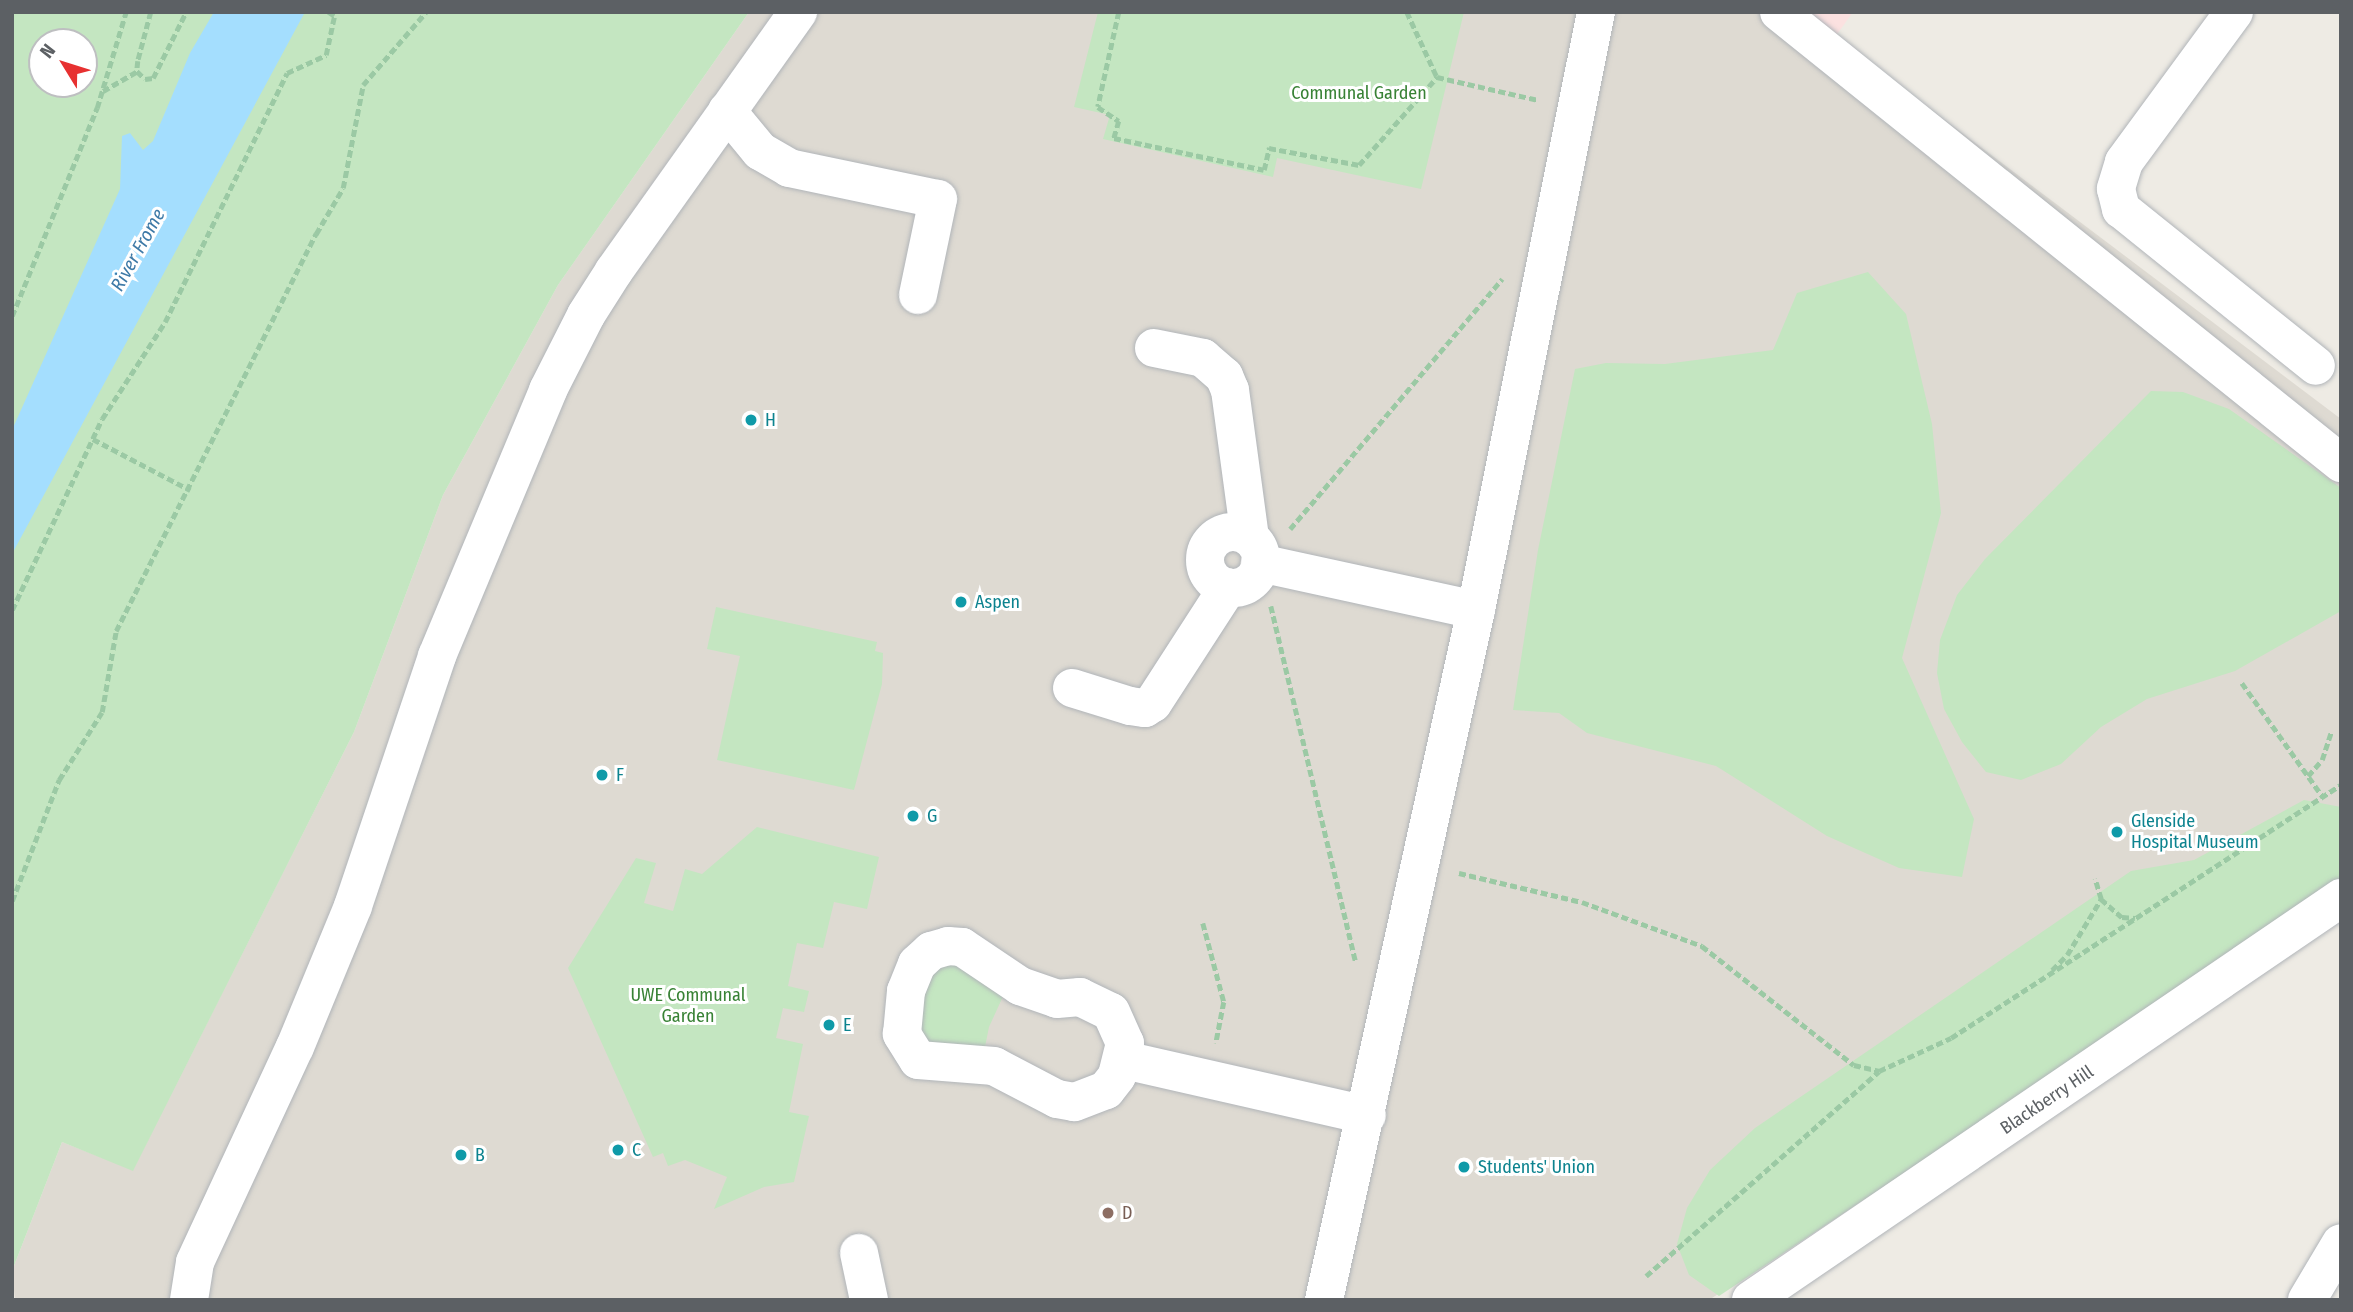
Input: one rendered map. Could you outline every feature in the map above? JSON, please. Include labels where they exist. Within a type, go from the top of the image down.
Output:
[{"type":"street","points":[[189,1300],[199,1253],[295,1047],[353,906],[437,656],[505,485],[586,315],[798,12]]},
{"type":"street","points":[[1324,1300],[1367,1115],[1476,610],[1596,12]]},
{"type":"street","points":[[1779,12],[2341,463]]},
{"type":"street","points":[[2234,12],[2124,162],[2116,189],[2121,209],[2316,366]]},
{"type":"street","points":[[727,111],[760,151],[789,168],[938,199],[918,295]]},
{"type":"street","points":[[1072,688],[1145,708],[1153,703],[1228,587],[1253,579],[1255,551],[1230,390],[1224,376],[1203,358],[1154,348]]},
{"type":"street","points":[[1228,587],[1207,572],[1209,545],[1223,534],[1255,551],[1476,610]]},
{"type":"street","name":"Blackberry Hill","points":[[1751,1300],[2341,898]]},
{"type":"street","points":[[962,947],[1020,986],[1057,999],[1080,997],[1097,1002],[1121,1027],[1124,1060],[1106,1090],[1074,1101],[1057,1099],[994,1066],[928,1064],[907,1049],[902,1034],[906,991],[917,964],[931,951],[962,947]]},
{"type":"street","points":[[1124,1060],[1367,1115]]},
{"type":"street","points":[[2307,1300],[2341,1243]]},
{"type":"street","points":[[859,1254],[869,1300]]},
{"type":"path","points":[[12,316],[102,92],[126,12]]},
{"type":"path","points":[[102,92],[137,71],[151,12]]},
{"type":"path","points":[[137,71],[145,79],[153,78],[186,12]]},
{"type":"path","points":[[12,610],[93,439],[165,323],[287,73],[326,55],[334,16],[328,12]]},
{"type":"path","points":[[12,901],[59,780],[102,712],[116,631],[190,490],[316,234],[344,188],[363,85],[426,12]]},
{"type":"path","points":[[1119,12],[1098,107],[1119,121],[1114,138],[1264,170],[1269,148],[1359,165],[1437,76]]},
{"type":"path","points":[[1407,12],[1437,76]]},
{"type":"path","points":[[1437,76],[1542,101]]},
{"type":"path","points":[[1539,114],[1545,88]]},
{"type":"path","points":[[1357,964],[1255,551],[1503,278]]},
{"type":"path","points":[[93,439],[190,490]]},
{"type":"path","points":[[2242,683],[2323,797]]},
{"type":"path","points":[[2308,776],[2322,760],[2331,732]]},
{"type":"path","points":[[1646,1276],[1879,1071],[1951,1038],[2341,785]]},
{"type":"path","points":[[1420,864],[1582,902],[1702,946],[1844,1058],[1879,1071]]},
{"type":"path","points":[[2095,879],[2101,900],[2122,917],[2136,918]]},
{"type":"path","points":[[2046,975],[2067,955],[2101,900]]},
{"type":"path","points":[[1203,923],[1224,1002],[1216,1041],[1219,1082]]},
{"type":"shaded area","points":[[749,12],[1802,12],[2341,419],[2341,881],[1709,1300],[15,1300],[12,1271],[62,1142],[133,1170],[354,732],[443,495],[558,285]]},
{"type":"shaded area","points":[[1802,12],[1853,12],[1835,37]]},
{"type":"green space","points":[[12,12],[749,12],[558,285],[443,495],[354,732],[133,1171],[62,1142],[12,1271]]},
{"type":"green space","name":"Communal Garden","points":[[1098,12],[1464,12],[1421,189],[1277,158],[1273,177],[1103,139],[1110,115],[1074,107]]},
{"type":"green space","points":[[1868,272],[1906,314],[1932,424],[1941,513],[1902,658],[1974,819],[1962,877],[1899,868],[1827,836],[1716,766],[1587,733],[1559,713],[1513,710],[1538,550],[1575,369],[1606,363],[1665,364],[1773,350],[1797,293]]},
{"type":"green space","points":[[2151,391],[2183,392],[2229,409],[2341,488],[2341,611],[2235,671],[2147,699],[2101,727],[2061,764],[2021,780],[1986,772],[1962,742],[1944,709],[1937,673],[1940,640],[1957,595],[1985,559]]},
{"type":"green space","points":[[716,607],[877,642],[875,651],[883,653],[882,684],[854,790],[717,760],[740,656],[707,649]]},
{"type":"green space","points":[[2304,800],[2341,807],[2341,883],[1719,1296],[1689,1275],[1677,1244],[1687,1208],[1710,1170],[1755,1128],[2131,871],[2194,860]]},
{"type":"green space","name":"UWE Communal Garden","points":[[757,827],[879,857],[867,909],[834,902],[823,948],[797,943],[788,986],[809,991],[804,1012],[783,1008],[776,1038],[803,1044],[789,1112],[809,1116],[794,1182],[764,1187],[714,1209],[727,1177],[685,1160],[668,1166],[663,1153],[653,1157],[568,968],[636,858],[656,863],[644,903],[673,911],[685,869],[702,874]]},
{"type":"green space","points":[[956,962],[1005,992],[989,1027],[983,1057],[919,1042],[917,995],[931,969]]},
{"type":"water","name":"River Frome","points":[[214,12],[305,12],[12,554],[12,430],[120,189],[122,136],[130,133],[143,150],[153,141],[190,53]]},
{"type":"place","name":"H","points":[[751,420]]},
{"type":"place","name":"Aspen","points":[[961,602]]},
{"type":"place","name":"F","points":[[602,775]]},
{"type":"place","name":"G","points":[[913,816]]},
{"type":"place","name":"Glenside Hospital Museum","points":[[2117,832]]},
{"type":"place","name":"E","points":[[829,1025]]},
{"type":"place","name":"C","points":[[618,1150]]},
{"type":"place","name":"B","points":[[461,1155]]},
{"type":"place","name":"Students' Union","points":[[1464,1167]]},
{"type":"place","name":"D","points":[[1108,1213]]}]
